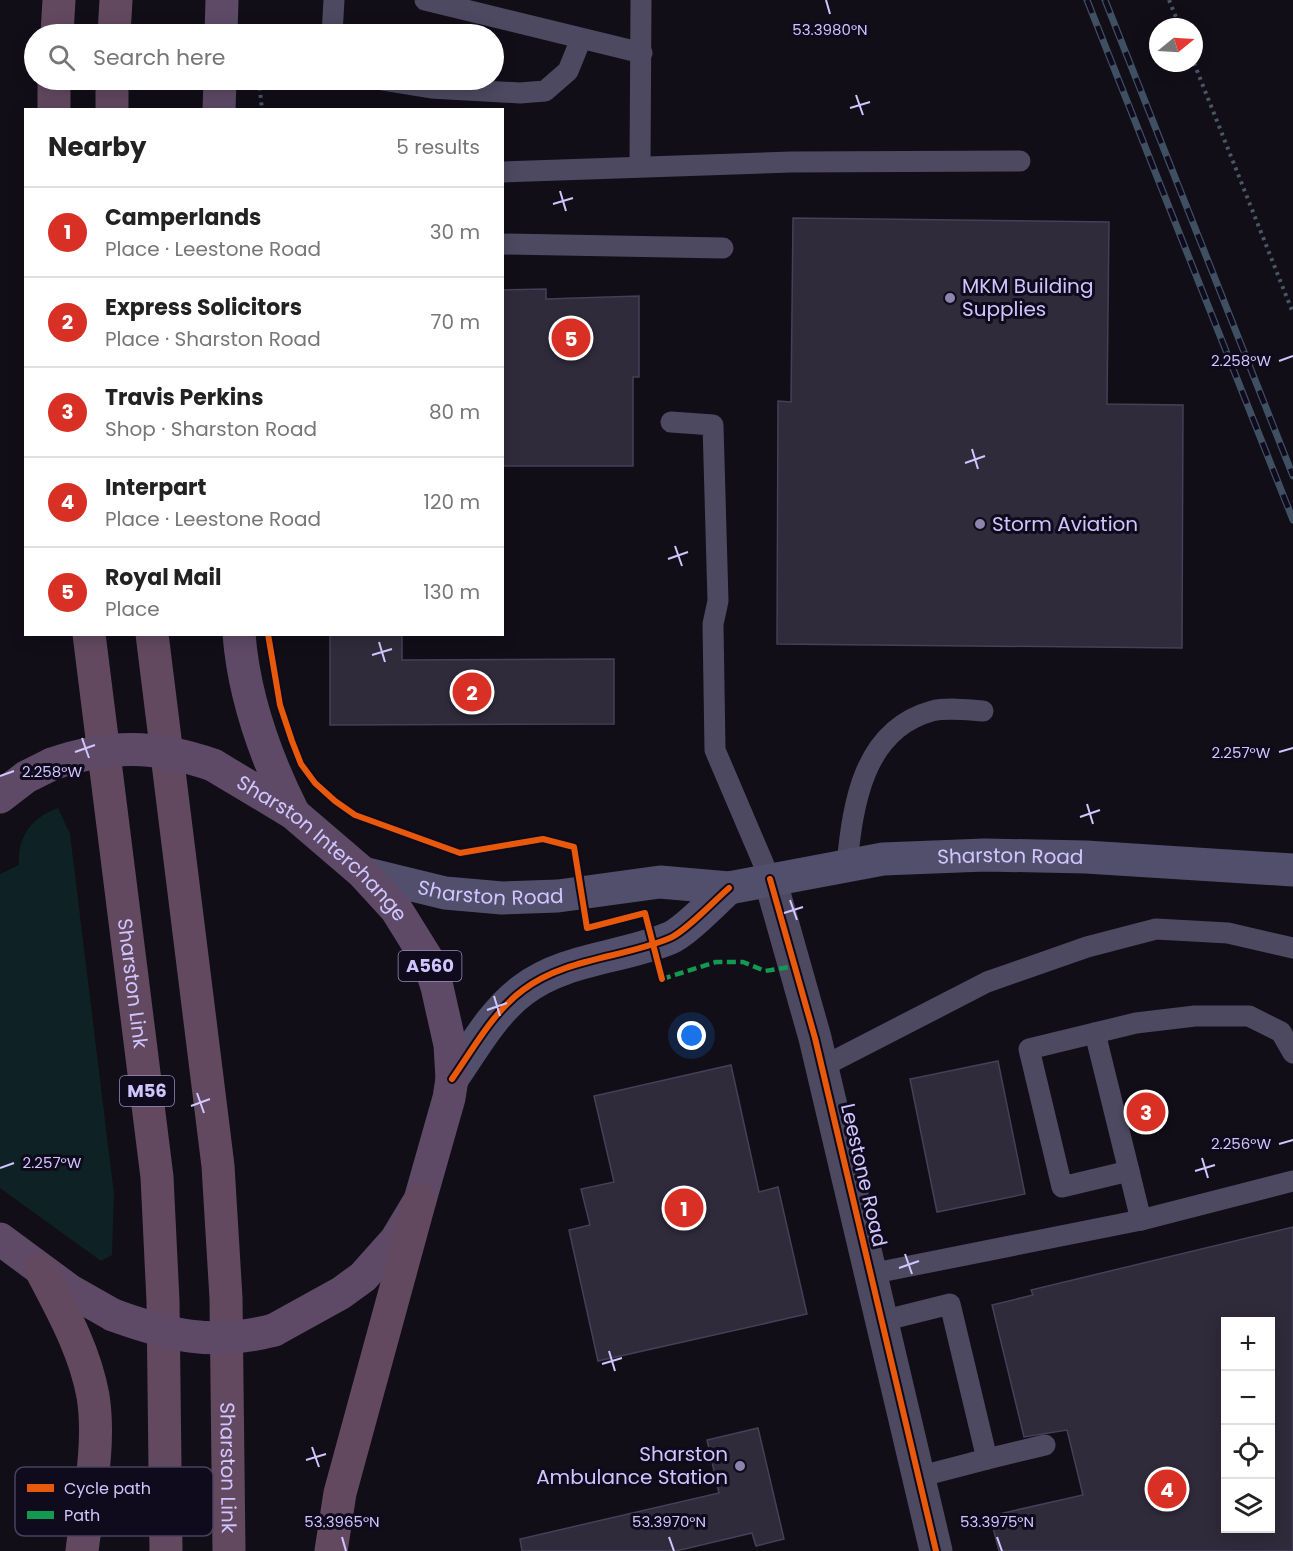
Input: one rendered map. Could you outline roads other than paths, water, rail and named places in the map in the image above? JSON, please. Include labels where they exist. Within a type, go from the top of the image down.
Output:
[{"type":"highway","points":[[58,24],[59,0]]},
{"type":"highway","points":[[115,24],[116,0]]},
{"type":"highway","points":[[221,24],[222,0]]},
{"type":"highway","points":[[54,90],[54,108]]},
{"type":"highway","points":[[112,90],[112,108]]},
{"type":"highway","points":[[219,108],[220,90]]},
{"type":"highway","name":"Sharston Link","points":[[89,636],[157,1177],[163,1301],[165,1467]]},
{"type":"highway","name":"Sharston Link","points":[[152,636],[218,1166],[226,1298],[229,1551]]},
{"type":"highway","name":"A560","points":[[239,636],[249,694],[260,739],[293,813]]},
{"type":"highway","name":"Sharston Interchange","points":[[0,797],[26,777],[52,764],[114,748],[160,751],[213,765],[293,813],[363,873],[396,909],[429,962],[445,1018],[452,1079],[449,1098],[420,1200],[396,1239],[363,1277],[341,1293],[274,1330],[232,1338],[201,1339],[146,1327],[90,1304],[0,1239]]},
{"type":"highway","points":[[331,1551],[340,1493],[420,1200]]},
{"type":"highway","points":[[40,1270],[75,1339],[93,1397],[93,1467]]},
{"type":"highway","points":[[82,1551],[84,1536]]},
{"type":"highway","name":"Sharston Link","points":[[166,1536],[166,1551]]},
{"type":"main road","name":"Sharston Road","points":[[363,873],[445,893],[502,898],[558,896],[660,882],[729,888],[883,859],[985,855],[1086,857],[1293,870]]},
{"type":"main road","name":"Sharston Road","points":[[452,1079],[496,1017],[523,990],[538,980],[574,966],[671,938],[729,888]]},
{"type":"street","name":"Leestone Road","points":[[770,879],[822,1067],[936,1551]]},
{"type":"lane","points":[[333,24],[334,0]]},
{"type":"lane","points":[[425,0],[642,53]]},
{"type":"lane","points":[[640,166],[641,0]]},
{"type":"lane","points":[[467,90],[520,93],[545,91],[567,71],[581,39]]},
{"type":"lane","points":[[504,172],[791,162],[1020,161]]},
{"type":"lane","points":[[504,244],[723,248]]},
{"type":"lane","points":[[671,422],[713,425],[718,601],[713,624],[715,750],[770,879]]},
{"type":"lane","points":[[847,864],[851,823],[862,779],[871,759],[890,734],[911,718],[935,710],[983,711]]},
{"type":"lane","points":[[822,1067],[987,982],[1087,947],[1156,929],[1228,933],[1293,948]]},
{"type":"lane","points":[[1129,1171],[1062,1186],[1029,1049],[1136,1023],[1195,1016],[1249,1016],[1281,1032],[1293,1053]]},
{"type":"lane","points":[[1095,1033],[1141,1220]]},
{"type":"lane","points":[[870,1274],[1141,1220],[1293,1181]]},
{"type":"lane","points":[[882,1321],[950,1304],[987,1459]]},
{"type":"lane","points":[[918,1477],[1045,1445]]},
{"type":"railway","points":[[1087,0],[1293,520]]},
{"type":"railway","points":[[1105,0],[1293,476]]},
{"type":"place","name":"MKM Building Supplies","points":[[950,298]]},
{"type":"place","name":"Royal Mail","points":[[571,338]]},
{"type":"place","name":"Storm Aviation","points":[[980,524]]},
{"type":"place","name":"Express Solicitors","points":[[472,692]]},
{"type":"place","name":"Travis Perkins","points":[[1146,1112]]},
{"type":"place","name":"Camperlands","points":[[684,1208]]},
{"type":"place","name":"Sharston Ambulance Station","points":[[740,1466]]},
{"type":"place","name":"Interpart","points":[[1167,1489]]}]
